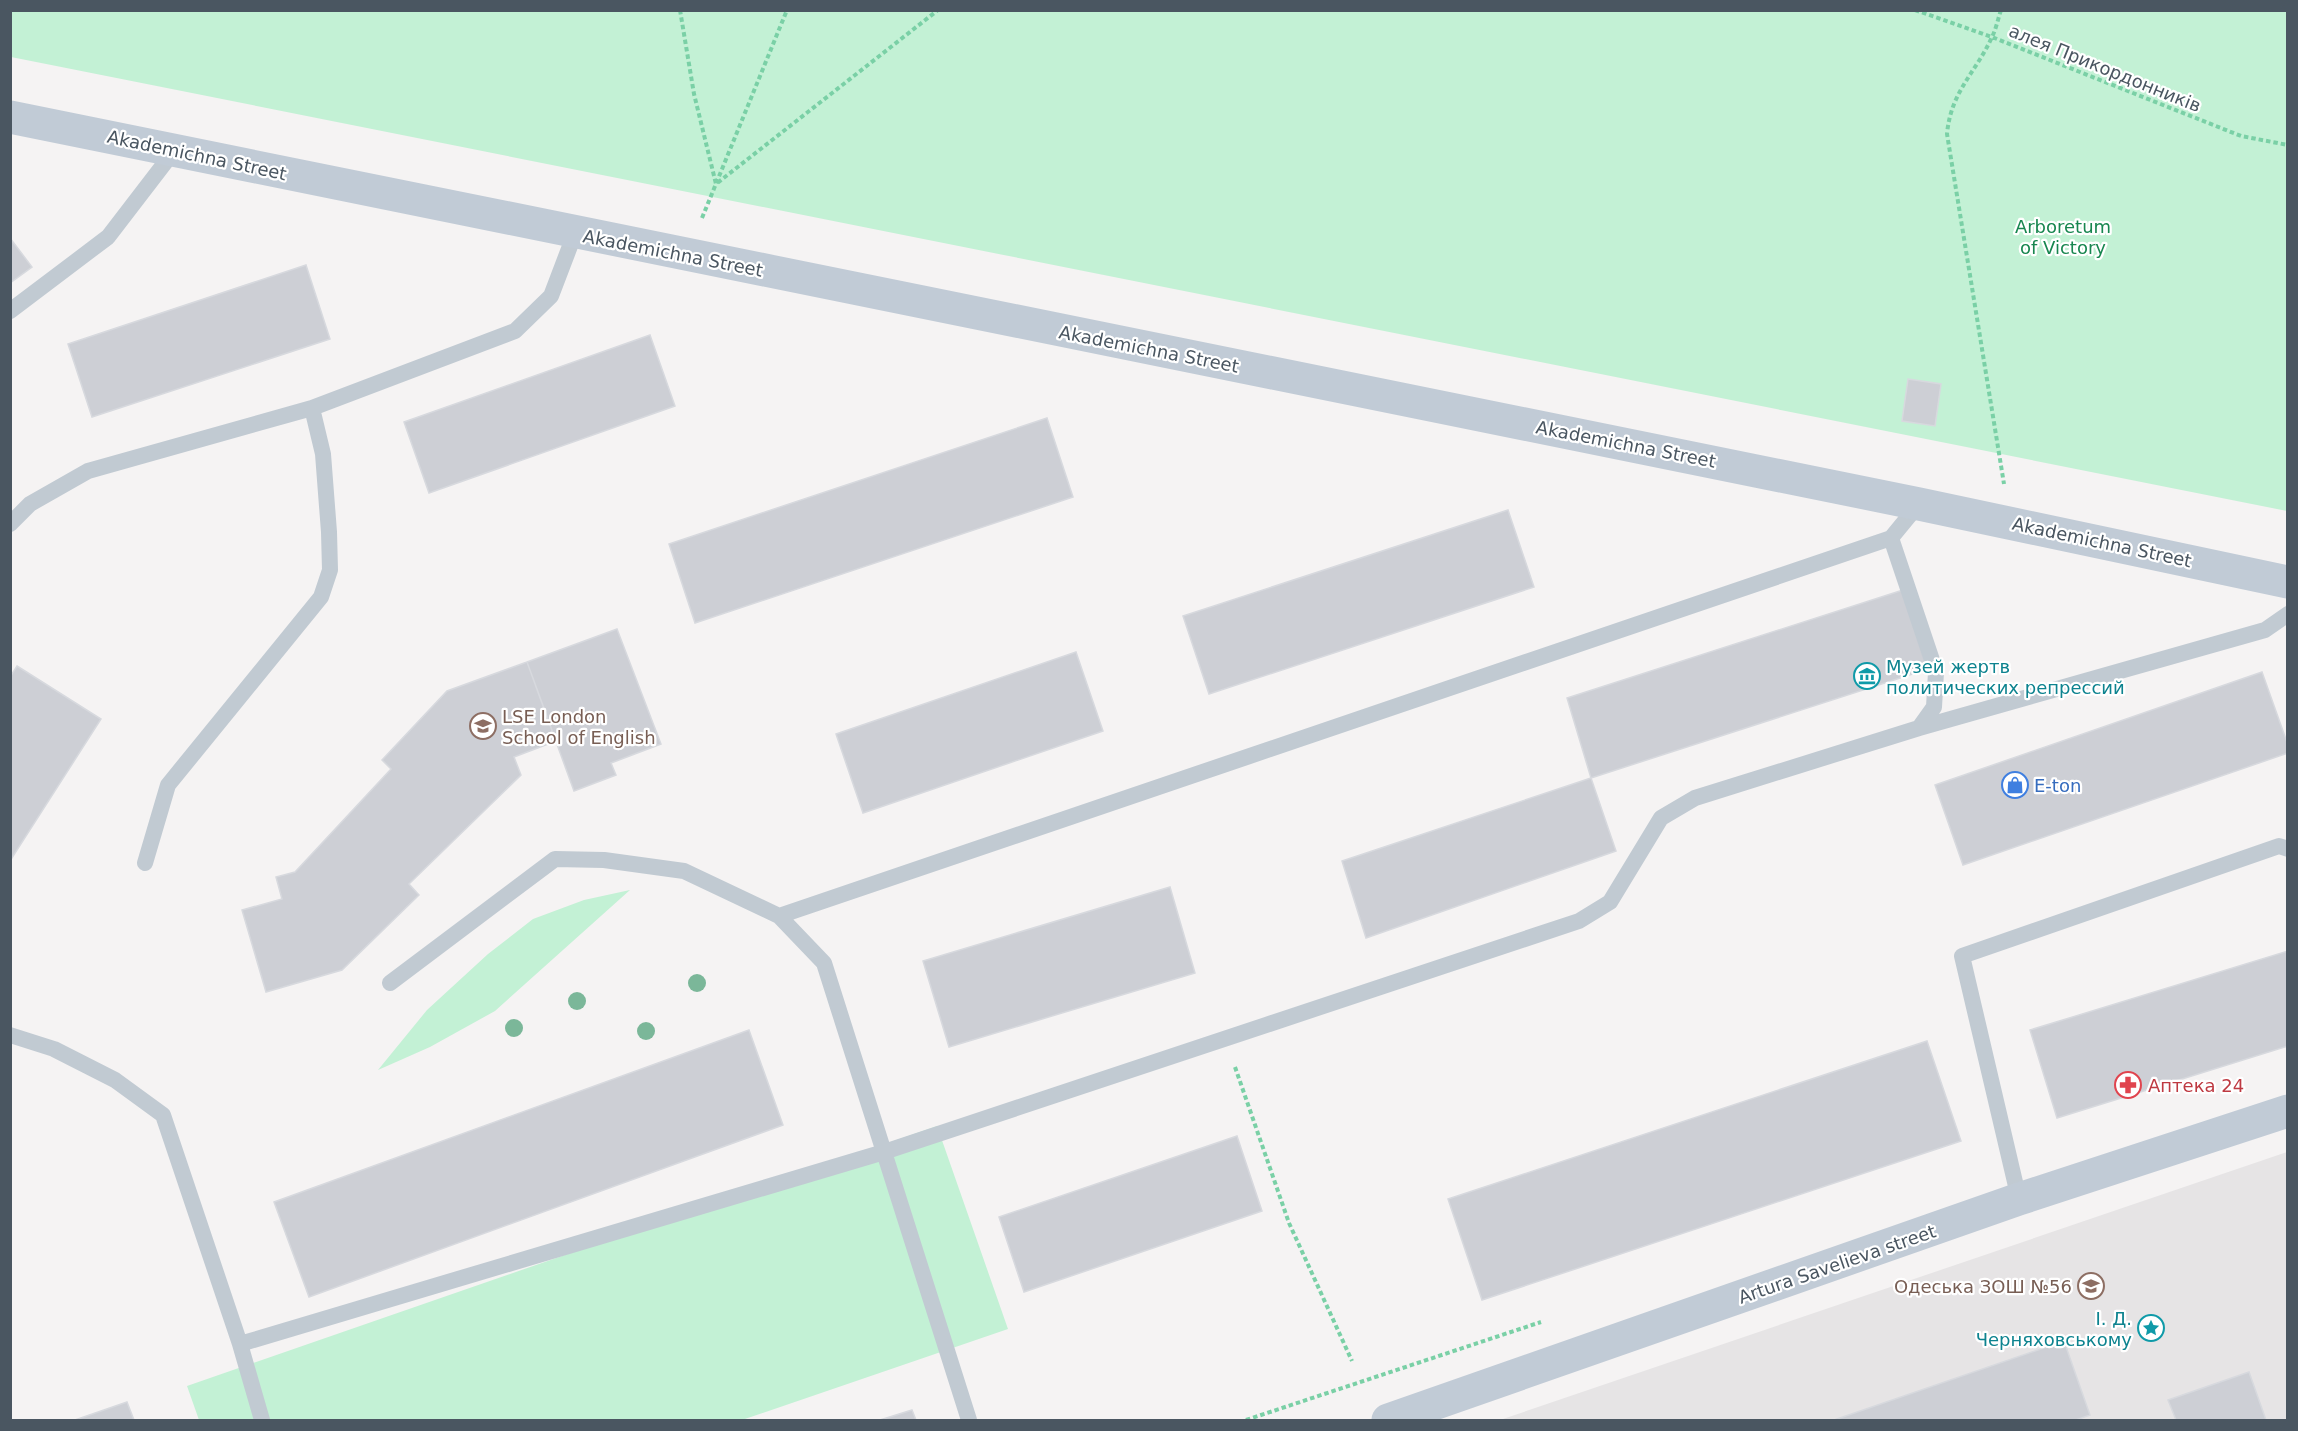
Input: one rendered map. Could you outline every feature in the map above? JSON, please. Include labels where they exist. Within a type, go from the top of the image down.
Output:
[{"type":"street","name":"Akademichna Street","points":[[10,117],[1918,504],[2288,582]]},
{"type":"street","name":"Artura Savelieva street","points":[[1388,1420],[2019,1199],[2288,1111]]},
{"type":"lane","points":[[10,311],[108,237],[174,151]]},
{"type":"lane","points":[[10,524],[30,504],[88,471],[312,408],[515,331],[551,296],[575,233]]},
{"type":"lane","points":[[145,863],[168,785],[321,597],[330,570],[329,532],[323,454],[312,408]]},
{"type":"lane","points":[[779,916],[1891,538],[1918,504]]},
{"type":"lane","points":[[1891,538],[1936,672],[1934,707],[1919,728]]},
{"type":"lane","points":[[240,1344],[884,1152],[1579,921],[1610,902],[1661,818],[1695,798],[1919,728],[2265,630],[2288,614]]},
{"type":"lane","points":[[2019,1199],[1962,956],[2279,846],[2288,849]]},
{"type":"lane","points":[[390,984],[555,859],[604,860],[684,871],[779,916],[824,963],[969,1420]]},
{"type":"lane","points":[[10,1035],[54,1050],[115,1080],[163,1115],[240,1344],[262,1420]]},
{"type":"path","points":[[680,10],[694,94],[716,184]]},
{"type":"path","points":[[687,255],[787,10]]},
{"type":"path","points":[[716,184],[938,10]]},
{"type":"path","name":"алея Прикордонників","points":[[1915,10],[1992,37],[2241,136],[2288,145]]},
{"type":"path","points":[[2001,10],[1992,37],[1958,92],[1949,114],[1947,134],[2010,523]]},
{"type":"path","points":[[1225,1039],[1289,1223],[1352,1361]]},
{"type":"shaded area","name":"Одеська ЗОШ №56","points":[[2287,1152],[2287,1420],[1500,1420]]},
{"type":"green space","name":"Arboretum of Victory","points":[[10,11],[2287,11],[2287,511],[11,57]]},
{"type":"green space","points":[[630,890],[495,1011],[430,1047],[378,1070],[427,1010],[488,954],[533,919],[584,900]]},
{"type":"green space","points":[[937,1126],[1008,1329],[742,1420],[199,1420],[187,1386]]},
{"type":"building","points":[[10,238],[32,267],[10,283]]},
{"type":"building","points":[[306,265],[330,339],[92,417],[68,344]]},
{"type":"building","points":[[650,335],[675,406],[429,493],[404,422]]},
{"type":"building","points":[[1908,379],[1941,384],[1935,426],[1902,421]]},
{"type":"building","points":[[1047,418],[1073,497],[695,623],[669,544]]},
{"type":"building","points":[[1508,510],[1534,587],[1209,694],[1183,616]]},
{"type":"building","points":[[1903,590],[1928,669],[1591,778],[1567,698]]},
{"type":"building","points":[[617,629],[661,744],[611,763],[616,775],[574,791],[527,662]]},
{"type":"building","points":[[1076,652],[1103,731],[863,813],[836,734]]},
{"type":"building","points":[[527,662],[556,741],[514,757],[521,775],[409,884],[419,895],[342,970],[266,992],[242,910],[282,899],[276,877],[295,872],[391,769],[382,760],[447,691]]},
{"type":"building","points":[[17,666],[101,719],[10,861],[10,677]]},
{"type":"building","points":[[2262,672],[2288,745],[2288,753],[1963,865],[1935,785]]},
{"type":"building","points":[[1591,778],[1616,851],[1366,938],[1342,861]]},
{"type":"building","points":[[1170,887],[1195,973],[949,1047],[923,961]]},
{"type":"building","points":[[2288,951],[2288,1046],[2057,1118],[2030,1030]]},
{"type":"building","points":[[749,1030],[783,1125],[309,1297],[274,1202]]},
{"type":"building","points":[[1927,1041],[1961,1141],[1482,1300],[1448,1199]]},
{"type":"building","points":[[1237,1136],[1262,1211],[1024,1292],[999,1217]]},
{"type":"building","points":[[2064,1341],[2090,1415],[2076,1420],[1834,1420]]},
{"type":"building","points":[[2249,1372],[2266,1420],[2176,1420],[2168,1400]]},
{"type":"building","points":[[127,1402],[134,1420],[75,1420]]},
{"type":"building","points":[[912,1410],[916,1420],[880,1420]]},
{"type":"place","name":"Музей жертв политических репрессий","points":[[1867,676]]},
{"type":"place","name":"LSE London School of English","points":[[483,726]]},
{"type":"place","name":"E-ton","points":[[2015,785]]},
{"type":"place","name":"Аптека 24","points":[[2128,1085]]},
{"type":"place","name":"Одеська ЗОШ №56","points":[[2091,1286]]},
{"type":"place","name":"І. Д. Черняховському","points":[[2151,1328]]}]
